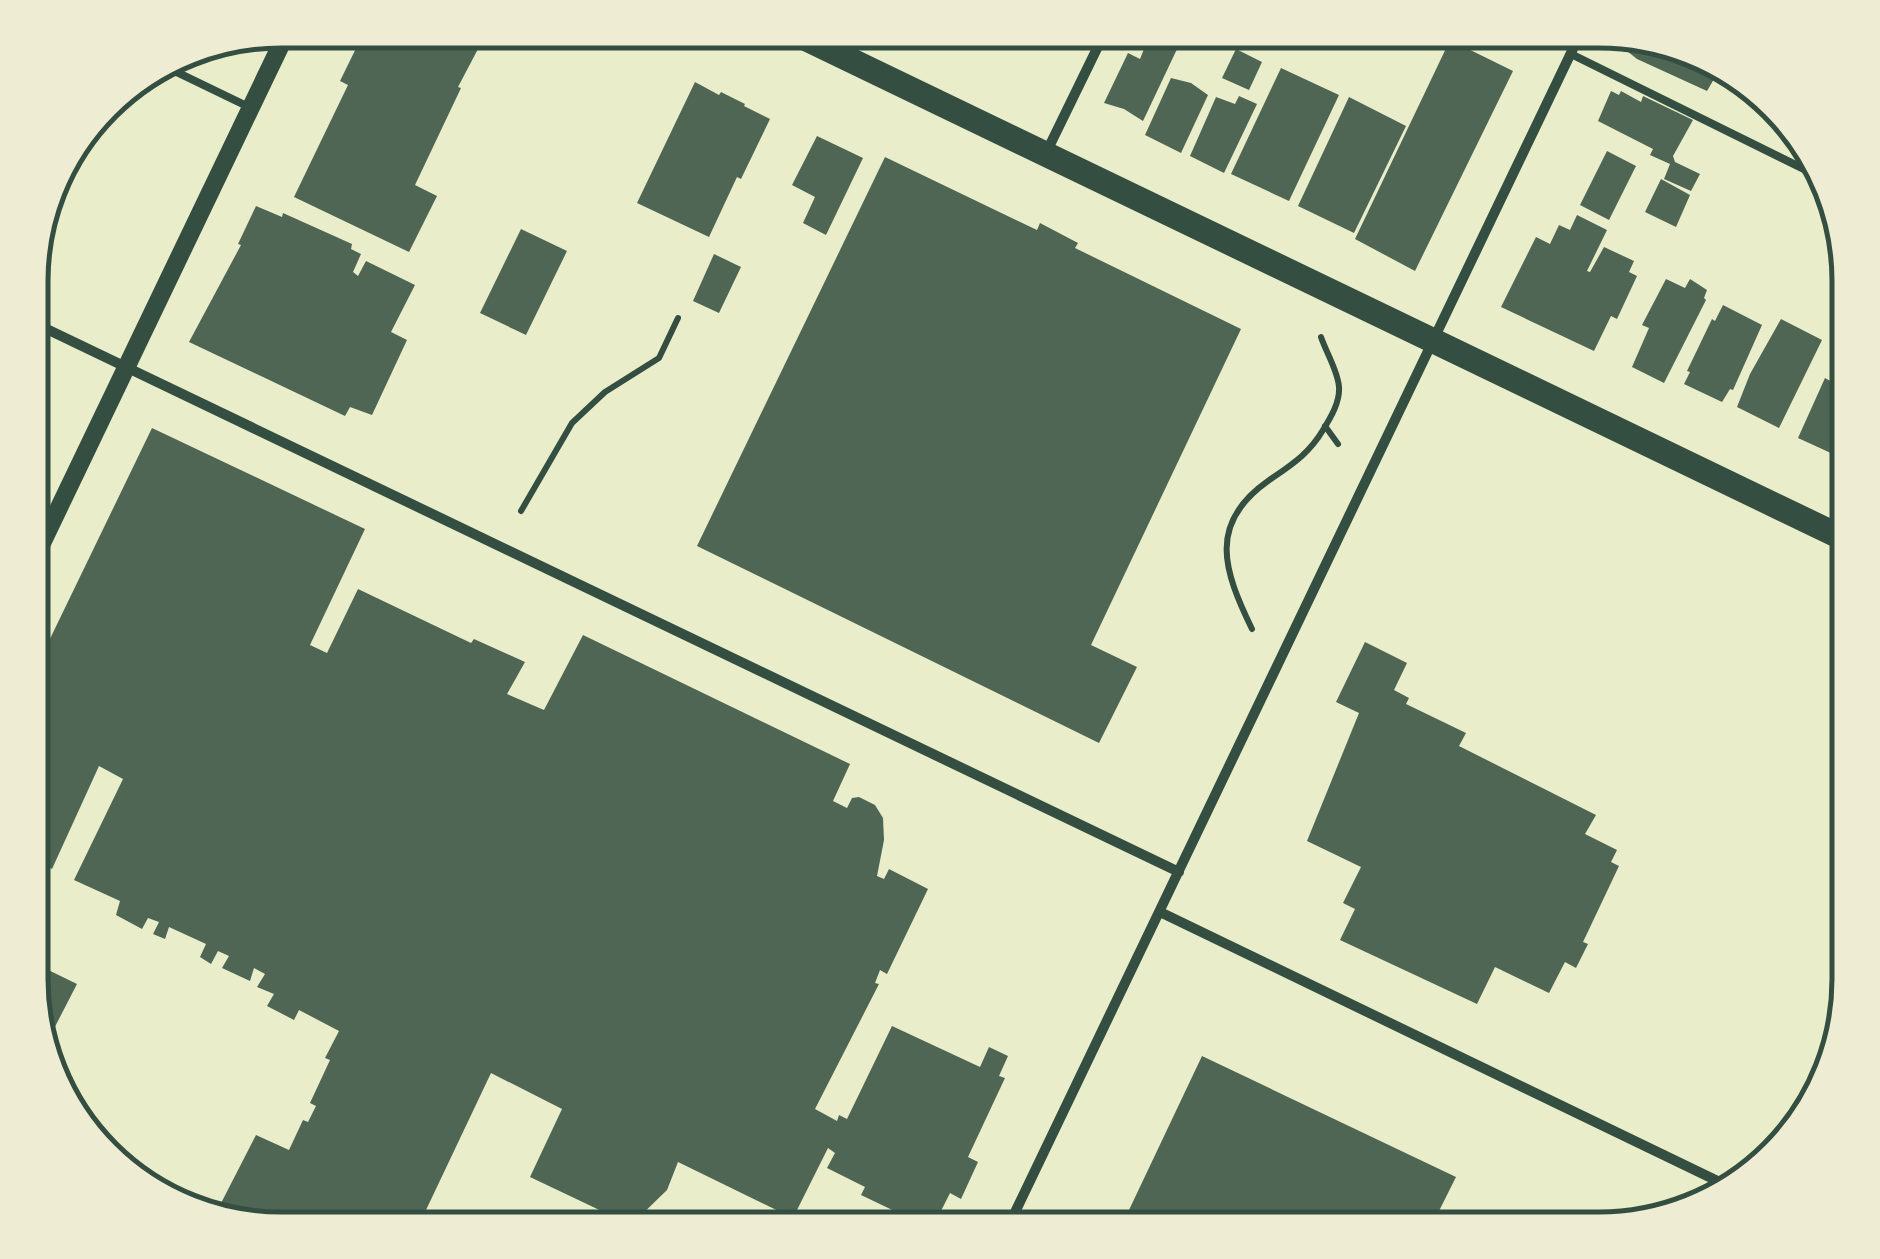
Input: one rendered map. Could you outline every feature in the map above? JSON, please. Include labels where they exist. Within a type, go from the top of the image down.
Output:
[{"type":"main road","points":[[825,48],[1832,533]]},
{"type":"street","points":[[48,531],[279,48]]},
{"type":"street","points":[[1046,154],[1097,48]]},
{"type":"street","points":[[1015,1211],[1574,48]]},
{"type":"street","points":[[48,330],[1178,872]]},
{"type":"street","points":[[1160,912],[1716,1180]]},
{"type":"lane","points":[[1571,54],[1804,169]]},
{"type":"lane","points":[[177,72],[251,108]]},
{"type":"path","points":[[521,510],[556,444],[572,423],[605,392],[659,358],[678,318]]},
{"type":"path","points":[[1252,628],[1231,585],[1224,560],[1230,528],[1247,498],[1306,456],[1336,405],[1339,386],[1321,337]]},
{"type":"path","points":[[1325,426],[1338,444]]},
{"type":"building","points":[[356,48],[479,48],[415,185],[437,196],[409,252],[294,197],[348,85],[340,81]]},
{"type":"building","points":[[1144,48],[1178,48],[1143,121],[1104,103],[1128,53],[1140,59]]},
{"type":"building","points":[[1446,48],[1466,48],[1513,71],[1415,271],[1355,239]]},
{"type":"building","points":[[1236,49],[1262,62],[1249,90],[1222,78]]},
{"type":"building","points":[[1627,51],[1675,60],[1721,83],[1714,79],[1707,91]]},
{"type":"building","points":[[1281,68],[1339,95],[1289,201],[1231,174]]},
{"type":"building","points":[[1171,78],[1191,83],[1208,95],[1181,153],[1145,135]]},
{"type":"building","points":[[695,82],[770,119],[709,237],[637,203]]},
{"type":"building","points":[[1611,91],[1619,95],[1621,91],[1641,102],[1643,96],[1693,120],[1673,156],[1675,162],[1700,174],[1691,191],[1664,179],[1670,164],[1650,155],[1653,149],[1598,121]]},
{"type":"building","points":[[1239,96],[1257,104],[1224,173],[1190,156],[1216,97],[1235,104]]},
{"type":"building","points":[[1349,97],[1406,126],[1354,233],[1298,206]]},
{"type":"building","points":[[817,136],[863,158],[826,235],[803,223],[815,197],[792,185]]},
{"type":"building","points":[[1607,151],[1636,166],[1609,220],[1580,205]]},
{"type":"building","points":[[885,157],[1037,230],[1040,223],[1078,243],[1075,248],[1241,329],[1091,645],[1137,667],[1099,743],[697,546]]},
{"type":"building","points":[[1661,179],[1690,195],[1676,227],[1645,212]]},
{"type":"building","points":[[256,206],[282,217],[283,213],[352,244],[351,249],[361,254],[353,272],[358,276],[366,261],[415,285],[391,332],[407,340],[372,415],[350,407],[345,416],[189,342],[241,245],[238,244]]},
{"type":"building","points":[[1577,215],[1607,230],[1587,271],[1590,272],[1604,247],[1634,261],[1629,272],[1637,276],[1617,319],[1611,316],[1594,351],[1501,307],[1536,237],[1550,244],[1559,225],[1570,230]]},
{"type":"building","points":[[521,229],[567,251],[526,335],[480,313]]},
{"type":"building","points":[[714,254],[741,267],[719,313],[693,301]]},
{"type":"building","points":[[1666,279],[1685,288],[1690,279],[1707,290],[1706,300],[1664,383],[1632,367],[1649,328],[1642,325]]},
{"type":"building","points":[[1723,305],[1762,325],[1733,390],[1722,402],[1684,384],[1712,319],[1715,321]]},
{"type":"building","points":[[1781,319],[1822,340],[1779,428],[1737,407],[1750,374]]},
{"type":"building","points":[[1825,378],[1832,382],[1832,454],[1798,438]]},
{"type":"building","points":[[152,428],[365,529],[310,645],[327,653],[358,589],[471,643],[474,639],[525,662],[507,694],[544,710],[583,635],[850,764],[833,801],[847,808],[852,798],[859,797],[875,805],[883,818],[884,840],[877,876],[884,879],[889,869],[928,889],[887,974],[880,970],[875,983],[879,984],[815,1109],[837,1121],[839,1115],[847,1119],[892,1026],[980,1067],[989,1047],[1008,1056],[999,1076],[1005,1078],[968,1157],[978,1162],[961,1199],[950,1193],[941,1212],[896,1212],[861,1195],[865,1187],[827,1168],[835,1153],[828,1148],[796,1212],[780,1212],[678,1162],[667,1190],[645,1212],[603,1212],[530,1177],[562,1109],[491,1073],[425,1212],[280,1212],[221,1204],[256,1135],[289,1150],[303,1120],[308,1122],[316,1106],[310,1103],[339,1031],[299,1010],[294,1020],[267,1006],[274,994],[257,987],[265,974],[254,968],[250,981],[222,968],[229,956],[218,951],[211,964],[200,957],[206,944],[169,927],[165,939],[153,934],[159,922],[148,918],[142,929],[116,915],[120,901],[74,880],[123,779],[99,766],[52,869],[48,867],[48,643]]},
{"type":"building","points":[[1365,642],[1407,663],[1394,690],[1409,698],[1406,704],[1466,733],[1459,746],[1596,815],[1585,834],[1617,850],[1611,862],[1619,866],[1583,942],[1588,944],[1576,968],[1565,962],[1549,993],[1495,967],[1477,1004],[1340,940],[1355,909],[1343,903],[1361,867],[1307,841],[1359,713],[1336,702]]},
{"type":"building","points":[[48,970],[77,984],[53,1030]]},
{"type":"building","points":[[1202,1056],[1456,1177],[1439,1211],[1128,1211]]}]
